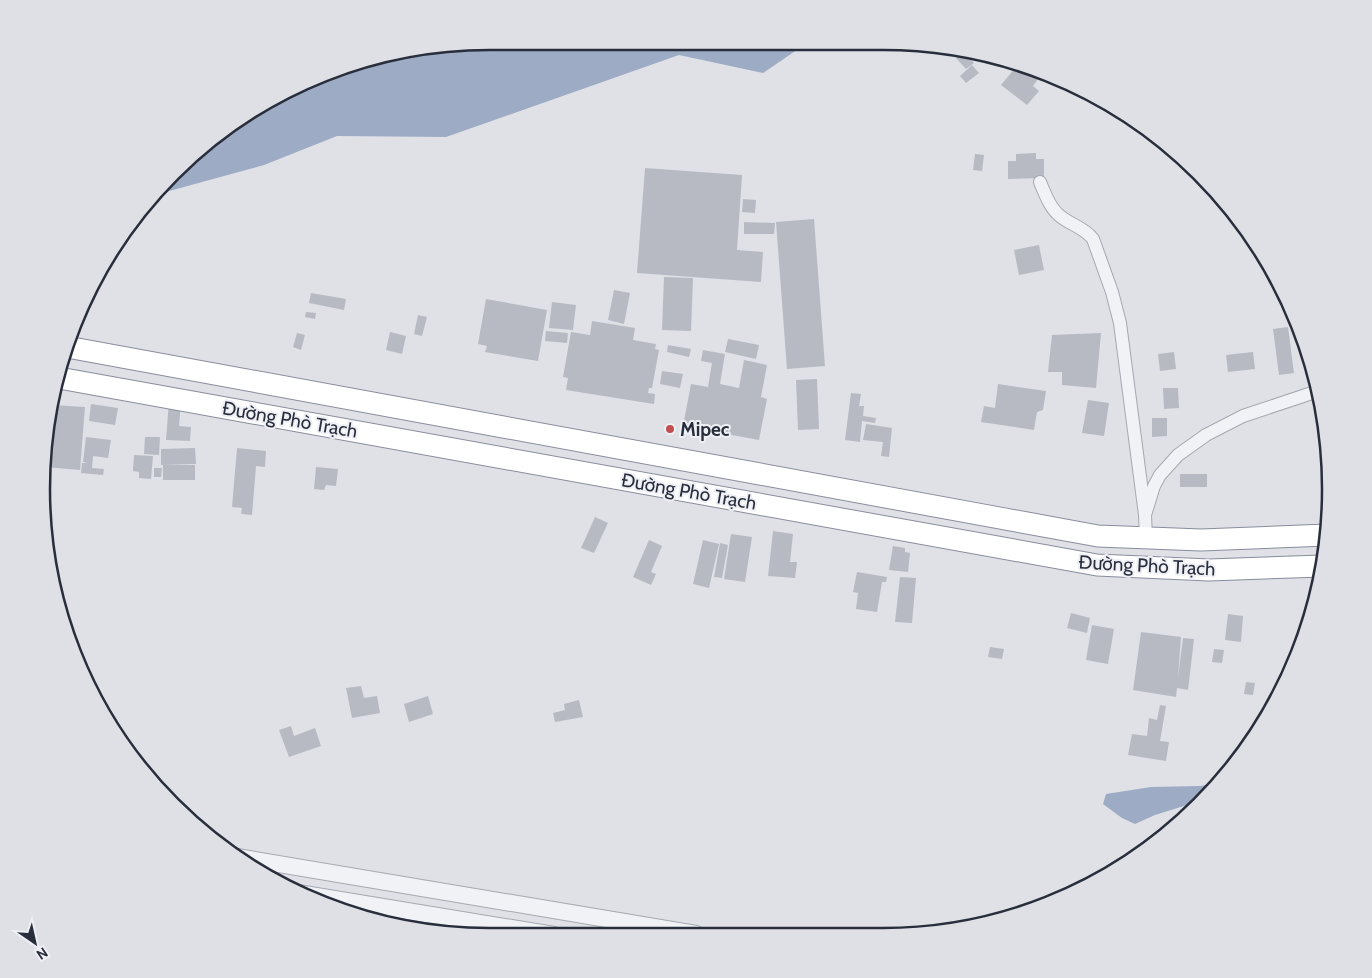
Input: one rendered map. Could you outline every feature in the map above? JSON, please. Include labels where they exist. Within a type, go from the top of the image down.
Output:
[{"type":"highway","name":"Đường Phò Trạch","points":[[73,348],[1098,536],[1201,540],[1319,534]]},
{"type":"highway","name":"Đường Phò Trạch","points":[[64,379],[1097,565],[1210,570],[1315,566]]},
{"type":"street","points":[[1040,182],[1055,211],[1061,218],[1089,233],[1094,238],[1112,292],[1120,323],[1145,515],[1146,538]]},
{"type":"street","points":[[1145,515],[1154,486],[1160,475],[1178,455],[1206,435],[1243,416],[1312,393]]},
{"type":"street","points":[[254,860],[660,928]]},
{"type":"street","points":[[330,898],[511,928]]},
{"type":"water","points":[[489,50],[797,50],[763,73],[679,55],[446,137],[337,136],[264,165],[167,192],[200,159],[222,141],[269,109],[321,83],[348,73],[403,58],[460,51]]},
{"type":"water","points":[[1206,785],[1187,805],[1155,815],[1135,824],[1122,818],[1103,804],[1106,794],[1151,787]]},
{"type":"building","points":[[958,56],[970,58],[974,63],[966,69],[956,58]]},
{"type":"building","points":[[972,65],[979,73],[966,83],[960,76]]},
{"type":"building","points":[[1014,70],[1038,78],[1033,86],[1039,91],[1027,105],[1001,85]]},
{"type":"building","points":[[1036,153],[1036,159],[1044,159],[1044,178],[1008,179],[1008,161],[1016,161],[1016,154]]},
{"type":"building","points":[[975,154],[984,155],[982,171],[973,170]]},
{"type":"building","points":[[645,168],[742,175],[737,250],[763,252],[761,282],[637,273]]},
{"type":"building","points":[[743,199],[756,200],[755,213],[742,212]]},
{"type":"building","points":[[814,219],[825,366],[787,369],[776,222]]},
{"type":"building","points":[[744,222],[775,223],[774,234],[744,234]]},
{"type":"building","points":[[1039,245],[1044,270],[1019,275],[1014,250]]},
{"type":"building","points":[[664,277],[693,278],[691,331],[662,330]]},
{"type":"building","points":[[614,290],[630,293],[624,324],[608,320]]},
{"type":"building","points":[[311,293],[346,299],[344,310],[309,303]]},
{"type":"building","points":[[486,299],[547,310],[538,361],[485,352],[487,346],[478,344]]},
{"type":"building","points":[[552,302],[576,305],[573,330],[549,328]]},
{"type":"building","points":[[306,312],[316,313],[315,319],[305,317]]},
{"type":"building","points":[[418,315],[427,317],[422,336],[414,334]]},
{"type":"building","points":[[592,321],[635,328],[633,340],[656,344],[655,349],[659,350],[652,388],[649,388],[648,393],[655,394],[654,404],[566,390],[568,378],[563,377],[571,332],[590,335]]},
{"type":"building","points":[[1288,327],[1294,373],[1279,375],[1273,329]]},
{"type":"building","points":[[546,331],[568,333],[567,343],[545,341]]},
{"type":"building","points":[[390,332],[406,336],[402,354],[386,350]]},
{"type":"building","points":[[297,333],[305,335],[301,350],[293,347]]},
{"type":"building","points":[[1101,333],[1096,388],[1062,385],[1062,372],[1048,372],[1052,335]]},
{"type":"building","points":[[728,339],[759,345],[756,359],[725,352]]},
{"type":"building","points":[[668,345],[691,349],[689,357],[667,352]]},
{"type":"building","points":[[703,350],[725,354],[720,384],[739,388],[744,360],[767,365],[761,397],[767,399],[759,440],[683,426],[691,384],[708,387],[712,363],[701,361]]},
{"type":"building","points":[[1174,352],[1176,369],[1160,371],[1158,354]]},
{"type":"building","points":[[1253,352],[1255,369],[1228,372],[1226,355]]},
{"type":"building","points":[[662,371],[683,374],[680,388],[660,384]]},
{"type":"building","points":[[817,379],[819,429],[798,430],[796,380]]},
{"type":"building","points":[[998,384],[1046,391],[1043,410],[1037,412],[1034,430],[981,422],[984,406],[995,408]]},
{"type":"building","points":[[1163,388],[1178,388],[1179,408],[1164,409]]},
{"type":"building","points":[[851,393],[861,394],[859,406],[864,406],[863,416],[876,418],[875,423],[862,421],[860,442],[845,440]]},
{"type":"building","points":[[1088,400],[1109,403],[1104,436],[1082,433]]},
{"type":"building","points":[[169,401],[181,402],[179,426],[191,427],[190,441],[166,440]]},
{"type":"building","points":[[91,404],[118,408],[115,425],[89,421]]},
{"type":"building","points":[[58,405],[85,407],[80,470],[51,467]]},
{"type":"building","points":[[1152,418],[1167,418],[1167,436],[1152,437]]},
{"type":"building","points":[[866,424],[892,428],[889,457],[881,456],[883,442],[863,440]]},
{"type":"building","points":[[86,437],[111,440],[108,458],[93,456],[92,468],[104,469],[103,475],[81,473],[82,463],[88,463],[83,462]]},
{"type":"building","points":[[145,437],[160,437],[159,455],[144,454]]},
{"type":"building","points":[[195,448],[196,464],[161,465],[161,449]]},
{"type":"building","points":[[237,448],[266,451],[265,467],[256,466],[252,515],[241,514],[242,508],[232,507]]},
{"type":"building","points":[[134,455],[153,456],[151,479],[139,478],[139,472],[133,471]]},
{"type":"building","points":[[163,465],[195,465],[195,480],[163,480]]},
{"type":"building","points":[[316,467],[338,469],[336,486],[326,485],[324,490],[314,489]]},
{"type":"building","points":[[154,468],[162,468],[161,477],[154,477]]},
{"type":"building","points":[[1180,474],[1207,474],[1207,487],[1180,487]]},
{"type":"building","points":[[595,517],[608,523],[594,553],[581,548]]},
{"type":"building","points":[[773,531],[793,534],[790,562],[797,562],[795,578],[768,576]]},
{"type":"building","points":[[731,534],[752,537],[745,582],[724,579]]},
{"type":"building","points":[[649,540],[662,546],[651,572],[656,574],[651,585],[633,577]]},
{"type":"building","points":[[703,540],[719,544],[709,588],[693,584]]},
{"type":"building","points":[[720,543],[728,545],[722,578],[714,577]]},
{"type":"building","points":[[893,546],[905,548],[905,552],[910,553],[908,572],[889,570]]},
{"type":"building","points":[[857,572],[887,577],[886,582],[882,582],[877,612],[856,609],[858,593],[853,592]]},
{"type":"building","points":[[900,577],[916,578],[912,623],[895,622]]},
{"type":"building","points":[[1071,613],[1090,618],[1087,633],[1067,628]]},
{"type":"building","points":[[1228,614],[1243,616],[1241,642],[1225,640]]},
{"type":"building","points":[[1092,625],[1114,629],[1108,664],[1086,660]]},
{"type":"building","points":[[1141,632],[1181,637],[1178,677],[1183,638],[1194,639],[1188,690],[1177,688],[1176,697],[1133,690]]},
{"type":"building","points":[[990,647],[1004,649],[1002,659],[988,657]]},
{"type":"building","points":[[1214,649],[1224,650],[1222,663],[1212,662]]},
{"type":"building","points":[[1246,682],[1255,683],[1253,695],[1244,694]]},
{"type":"building","points":[[361,686],[364,698],[377,696],[380,713],[352,718],[346,688]]},
{"type":"building","points":[[428,696],[433,714],[409,722],[404,704]]},
{"type":"building","points":[[579,700],[583,717],[555,722],[553,713],[565,710],[564,704]]},
{"type":"building","points":[[1160,705],[1166,706],[1160,741],[1169,742],[1166,761],[1128,755],[1132,734],[1147,736],[1149,718],[1157,720]]},
{"type":"building","points":[[291,726],[294,736],[315,728],[321,746],[289,757],[279,730]]},
{"type":"place","name":"Mipec","points":[[670,429]]}]
